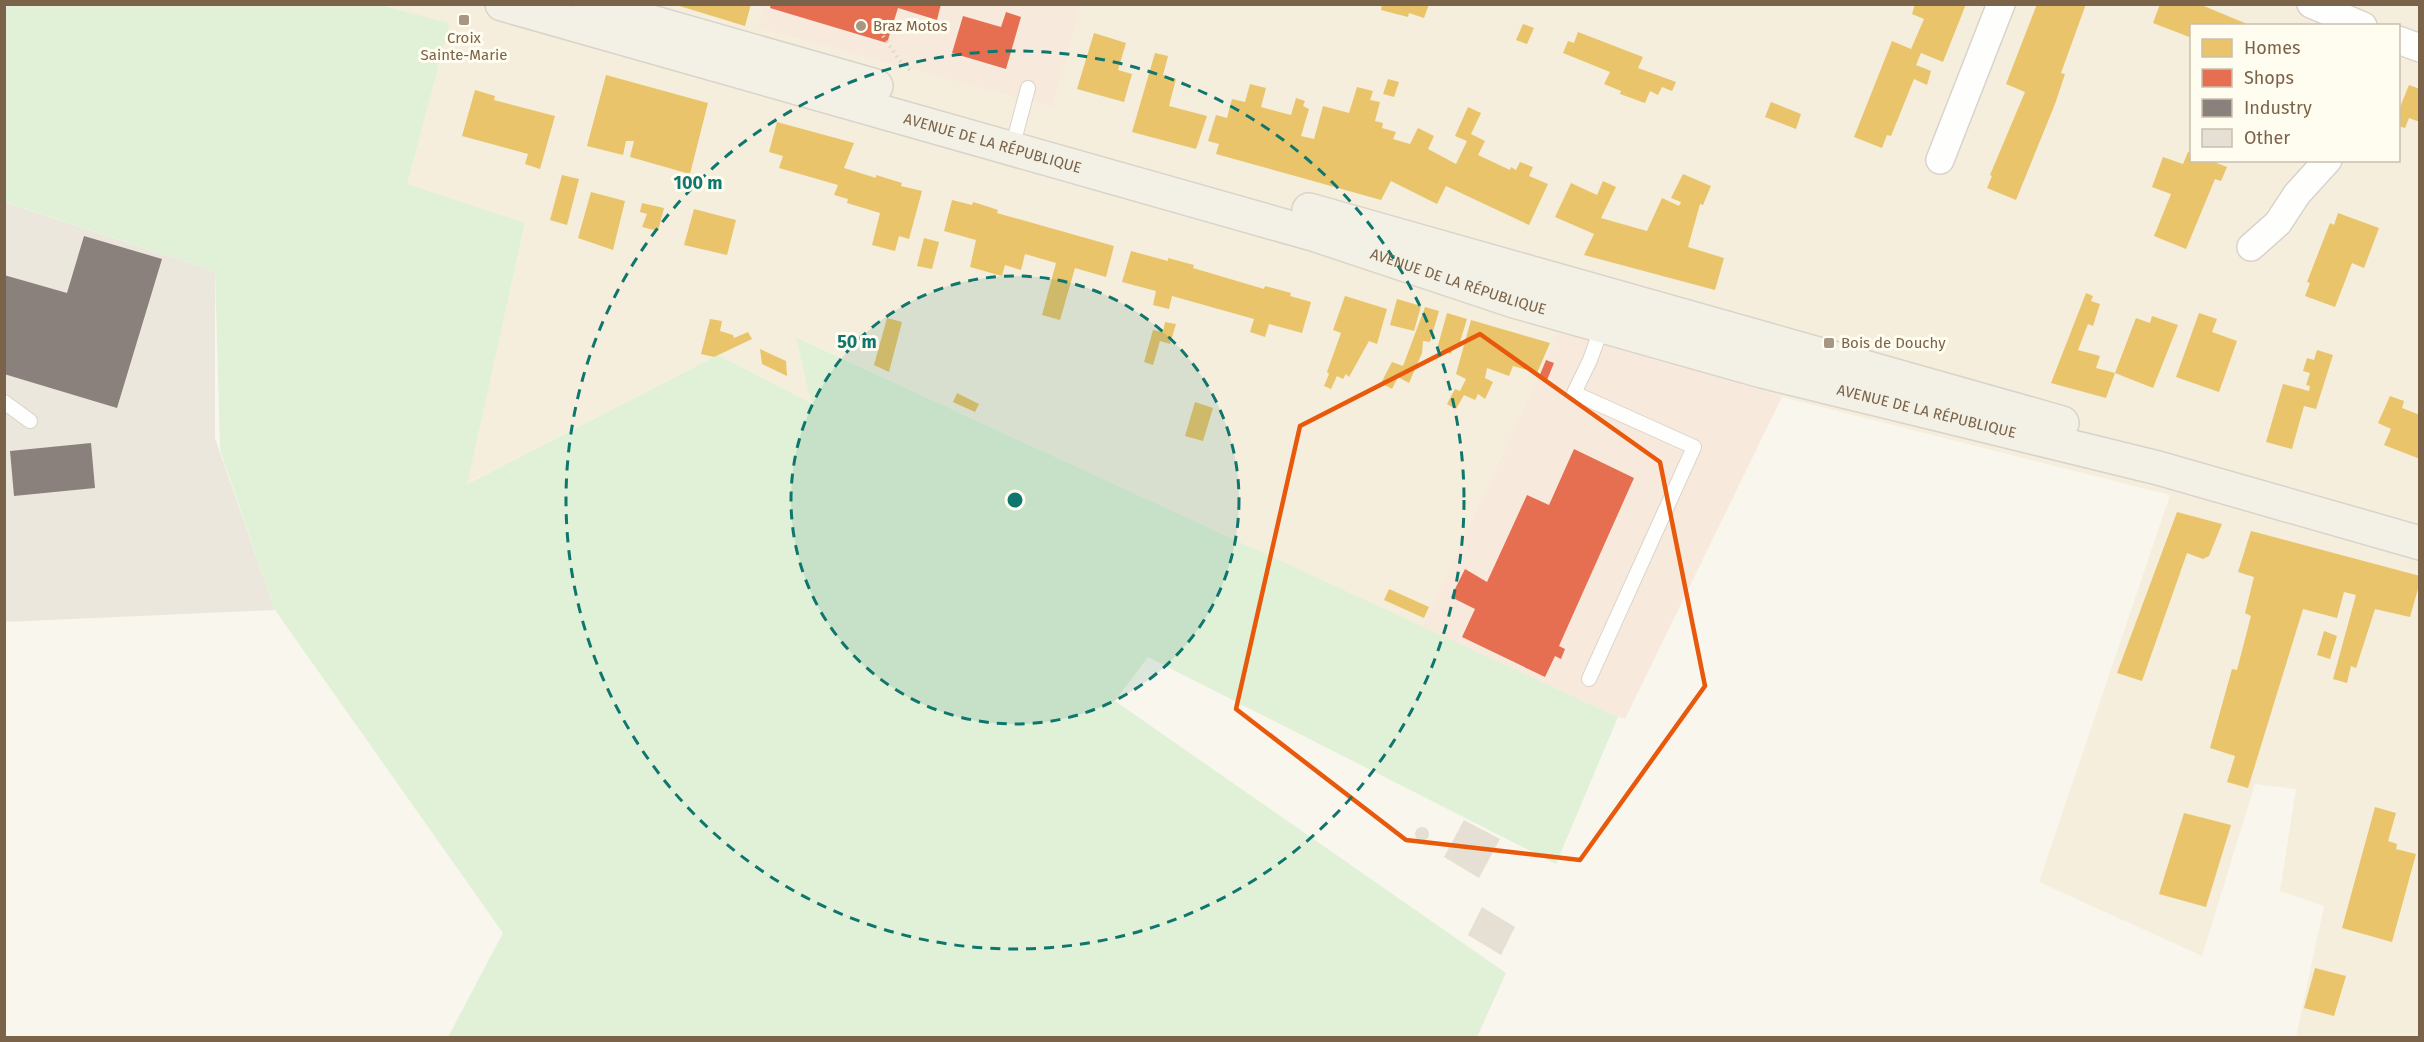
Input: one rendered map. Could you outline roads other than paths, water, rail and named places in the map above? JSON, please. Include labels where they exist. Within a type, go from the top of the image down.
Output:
[{"type":"main road","name":"AVENUE DE LA RÉPUBLIQUE","points":[[502,4],[1015,137]]},
{"type":"main road","name":"AVENUE DE LA RÉPUBLIQUE","points":[[588,4],[1015,137],[1514,301],[1607,311],[2420,522]]},
{"type":"main road","name":"AVENUE DE LA RÉPUBLIQUE","points":[[1607,311],[1795,380],[2158,468],[2420,543]]},
{"type":"street","points":[[1940,160],[2001,4]]},
{"type":"street","points":[[2312,4],[2358,24]]},
{"type":"street","points":[[2400,41],[2420,48]]},
{"type":"street","points":[[2251,247],[2278,223],[2297,194],[2326,162]]},
{"type":"lane","points":[[1015,137],[1028,88]]},
{"type":"lane","points":[[1588,679],[1694,447],[1574,393],[1590,360],[1607,311]]},
{"type":"lane","points":[[4,402],[30,421]]},
{"type":"place","name":"Croix Sainte-Marie","points":[[464,20]]},
{"type":"place","name":"Braz Motos","points":[[861,26]]},
{"type":"place","name":"Bois de Douchy","points":[[1829,343]]}]
